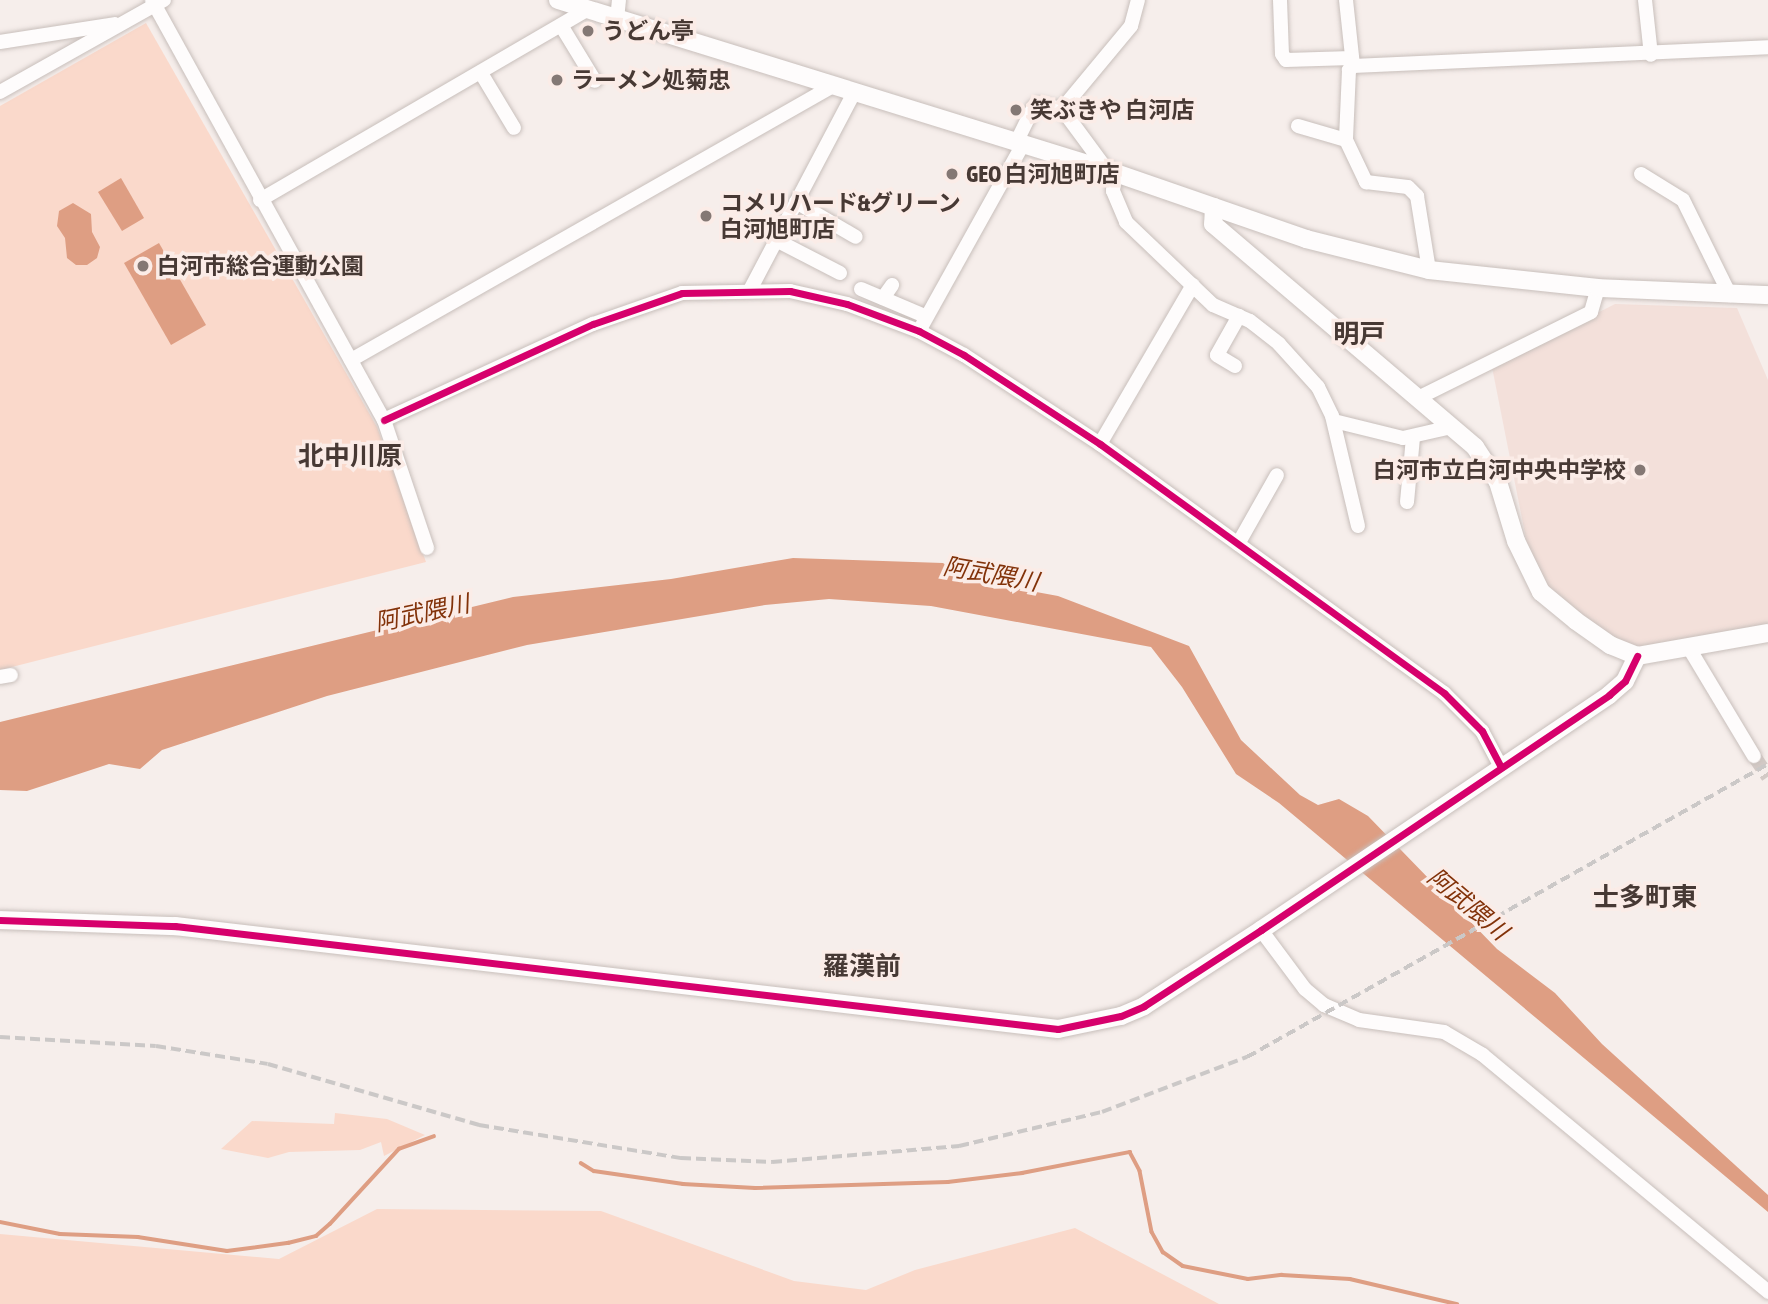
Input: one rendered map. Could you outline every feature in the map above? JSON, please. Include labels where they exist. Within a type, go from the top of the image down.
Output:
[{"type":"street","points":[[558,0],[1111,173],[1306,239],[1429,270],[1598,288],[1768,295]]},
{"type":"street","points":[[617,19],[619,0]]},
{"type":"street","points":[[1062,109],[1131,26],[1138,0]]},
{"type":"street","points":[[1280,0],[1282,54],[1286,60],[1353,62],[1651,55],[1768,47]]},
{"type":"street","points":[[1346,0],[1353,62],[1349,70],[1346,141],[1366,183],[1408,187],[1417,196],[1429,270]]},
{"type":"street","points":[[1645,0],[1651,55]]},
{"type":"street","points":[[0,92],[156,2],[260,200],[384,420],[427,548]]},
{"type":"street","points":[[260,200],[562,27],[587,10]]},
{"type":"street","points":[[0,41],[123,23]]},
{"type":"street","points":[[562,27],[595,81]]},
{"type":"street","points":[[481,73],[514,128]]},
{"type":"street","points":[[351,360],[831,87]]},
{"type":"street","points":[[750,290],[854,93]]},
{"type":"street","points":[[919,331],[1019,145],[1032,107],[1038,104],[1062,109],[1111,173],[1112,191],[1126,222],[1213,305],[1240,316],[1279,344],[1306,371],[1334,421],[1358,526]]},
{"type":"street","points":[[1298,126],[1346,141]]},
{"type":"street","points":[[1641,174],[1683,200],[1730,295]]},
{"type":"street","points":[[796,201],[856,237]]},
{"type":"street","points":[[1214,207],[1213,224],[1475,447],[1498,482],[1516,541],[1541,592],[1610,645],[1637,656],[1768,633]]},
{"type":"street","points":[[776,240],[840,273]]},
{"type":"street","points":[[883,298],[892,285]]},
{"type":"street","points":[[1100,444],[1193,285]]},
{"type":"street","points":[[1418,398],[1591,312],[1598,288]]},
{"type":"street","points":[[861,289],[925,316]]},
{"type":"street","points":[[384,420],[606,320],[682,293],[790,291],[847,304],[919,331],[1100,444],[1444,693],[1482,731],[1502,768]]},
{"type":"street","points":[[1235,366],[1217,355],[1240,316]]},
{"type":"street","points":[[1334,421],[1390,436],[1413,437],[1451,427]]},
{"type":"street","points":[[1407,502],[1413,437]]},
{"type":"street","points":[[1238,544],[1277,475]]},
{"type":"street","points":[[1689,648],[1754,756]]},
{"type":"street","points":[[0,920],[175,926],[1058,1029],[1121,1016],[1144,1006],[1609,695],[1625,681],[1637,656]]},
{"type":"street","points":[[1261,930],[1305,989],[1324,1005],[1359,1020],[1444,1032],[1468,1044],[1768,1292]]},
{"type":"shaded area","name":"白河市総合運動公園","points":[[146,23],[377,427],[426,562],[0,670],[0,106]]},
{"type":"shaded area","points":[[121,178],[144,218],[122,231],[98,192]]},
{"type":"shaded area","points":[[73,203],[91,214],[92,232],[100,247],[97,258],[87,265],[76,265],[67,258],[65,238],[57,226],[59,211]]},
{"type":"shaded area","points":[[159,243],[206,325],[171,345],[124,263]]},
{"type":"shaded area","name":"白河市立白河中央中学校","points":[[1615,304],[1737,308],[1768,380],[1768,625],[1638,650],[1615,640],[1546,587],[1530,559],[1492,367]]},
{"type":"shaded area","points":[[793,558],[943,563],[967,579],[1058,596],[1189,646],[1241,740],[1300,795],[1318,805],[1339,799],[1368,816],[1497,949],[1555,993],[1602,1044],[1768,1195],[1768,1212],[1279,803],[1236,774],[1182,687],[1151,647],[931,606],[829,599],[765,605],[527,645],[327,696],[162,750],[140,769],[109,764],[27,791],[0,790],[0,722],[513,597],[671,579]]},
{"type":"shaded area","points":[[335,1113],[387,1119],[425,1135],[384,1156],[381,1142],[360,1150],[289,1152],[268,1158],[221,1149],[252,1121],[334,1124]]},
{"type":"shaded area","points":[[377,1209],[601,1211],[794,1281],[866,1290],[915,1270],[1075,1228],[1219,1304],[0,1304],[0,1234],[279,1259]]},
{"type":"waterway","points":[[0,1222],[60,1234],[138,1237],[227,1251],[288,1243],[316,1236],[399,1149],[434,1136]]},
{"type":"waterway","points":[[581,1163],[594,1171],[683,1184],[755,1188],[948,1182],[1022,1173],[1130,1152],[1140,1171],[1152,1232],[1163,1252],[1183,1266],[1248,1279],[1282,1275],[1350,1279],[1457,1304]]},
{"type":"tunnel","points":[[1754,756],[1768,777]]},
{"type":"railway","points":[[0,1037],[156,1046],[268,1064],[479,1125],[681,1158],[772,1162],[959,1146],[1102,1112],[1247,1057],[1768,764]]},
{"type":"cycle path","points":[[384,420],[593,324],[682,293],[790,291],[847,304],[919,331],[964,355],[1100,444],[1444,693],[1482,731],[1501,767]]},
{"type":"cycle path","points":[[0,920],[175,926],[1058,1029],[1121,1016],[1144,1006],[1609,695],[1625,681],[1637,656]]},
{"type":"place","name":"うどん亭","points":[[588,31]]},
{"type":"place","name":"ラーメン処菊忠","points":[[557,80]]},
{"type":"place","name":"笑ぶきや 白河店","points":[[1016,110]]},
{"type":"place","name":"GEO 白河旭町店","points":[[952,174]]},
{"type":"place","name":"コメリハード&グリーン 白河旭町店","points":[[706,216]]},
{"type":"place","name":"白河市総合運動公園","points":[[143,266]]},
{"type":"place","name":"白河市立白河中央中学校","points":[[1640,470]]},
{"type":"district","name":"明戸","points":[[1359,335]]},
{"type":"district","name":"北中川原","points":[[350,457]]},
{"type":"district","name":"士多町東","points":[[1645,898]]},
{"type":"district","name":"羅漢前","points":[[862,967]]},
{"type":"water label","name":"阿武隈川","points":[[991,574]]},
{"type":"water label","name":"阿武隈川","points":[[422,613]]},
{"type":"water label","name":"阿武隈川","points":[[1468,904]]}]
